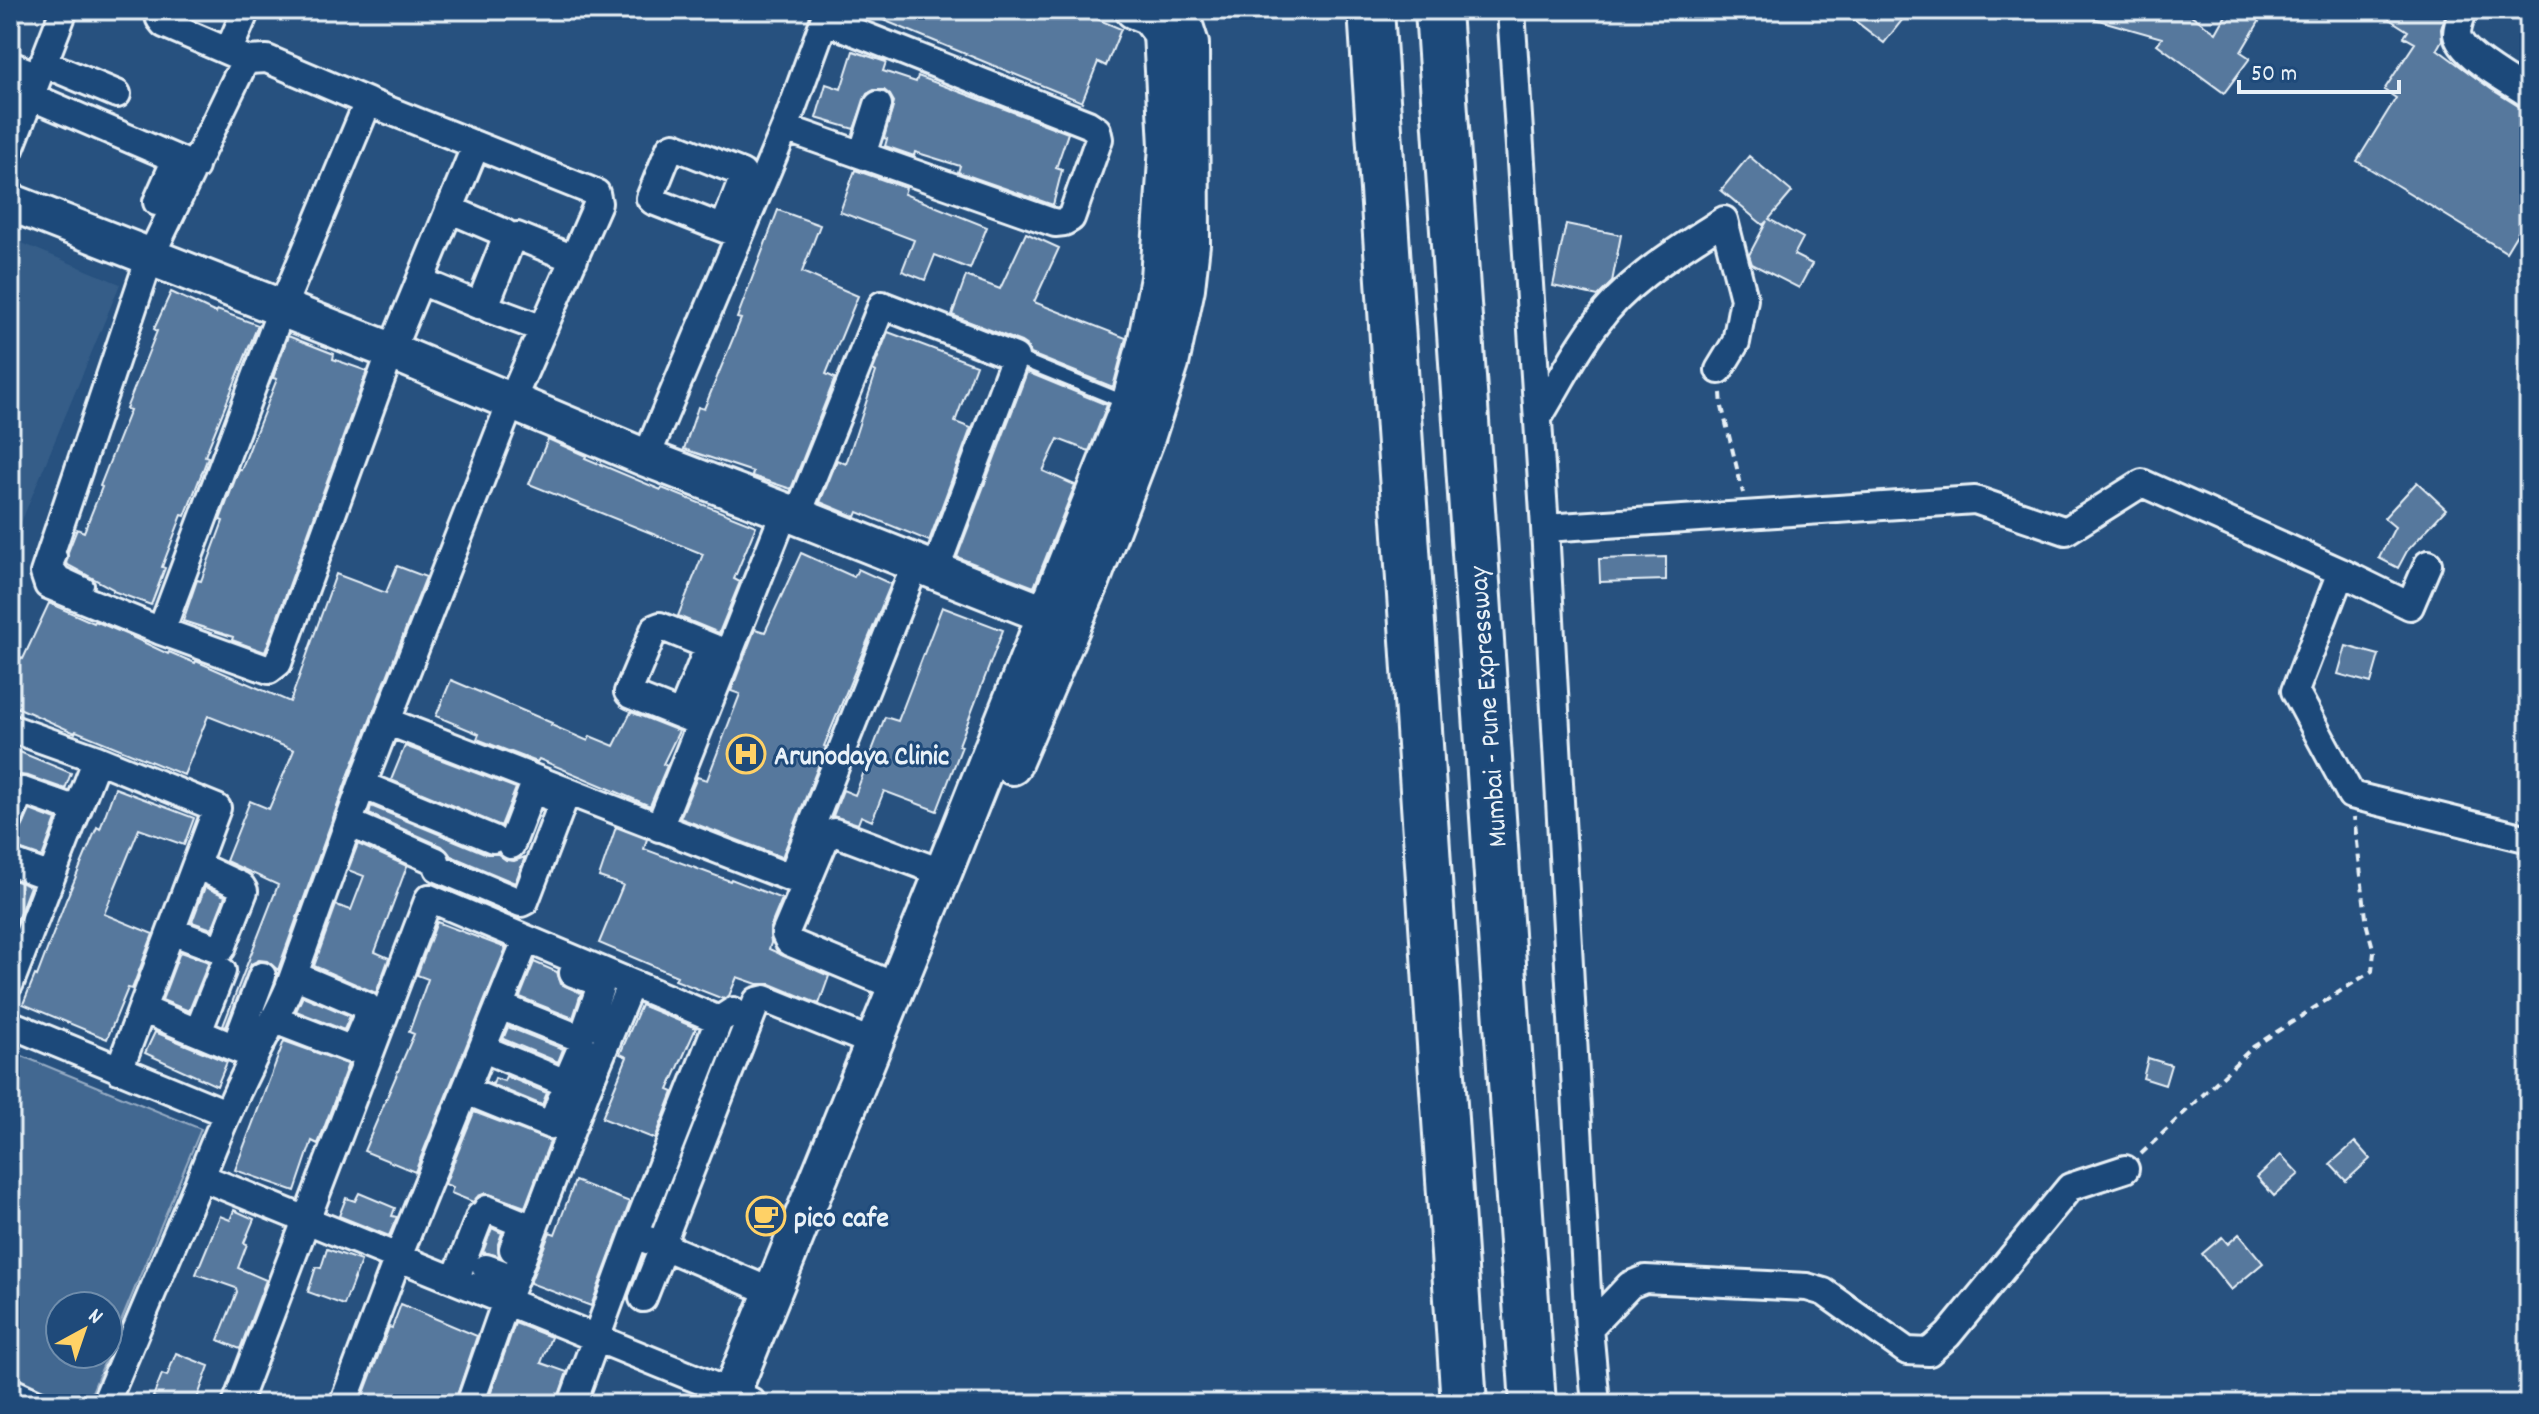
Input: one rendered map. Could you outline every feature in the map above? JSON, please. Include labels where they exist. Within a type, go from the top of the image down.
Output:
[{"type":"highway","points":[[1371,10],[1464,1404]]},
{"type":"highway","name":"Mumbai - Pune Expressway","points":[[1438,10],[1533,1404]]},
{"type":"main road","points":[[740,1400],[938,942],[1059,620],[1130,404],[1159,278],[1168,146],[1162,33],[1149,16],[1134,10]]},
{"type":"main road","points":[[740,1400],[772,1292],[943,873],[1147,435],[1170,364],[1186,288],[1191,244],[1190,44],[1179,10]]},
{"type":"main road","points":[[10,202],[391,351],[646,458],[1059,620]]},
{"type":"street","points":[[10,149],[42,78],[64,10]]},
{"type":"street","points":[[164,10],[160,19],[164,24],[238,55],[267,59],[596,193],[598,203],[511,402],[386,721],[370,789],[280,1022],[244,1052]]},
{"type":"street","points":[[157,202],[185,163],[242,67],[238,55],[246,10]]},
{"type":"street","points":[[1511,10],[1545,528],[1589,1328],[1596,1404]]},
{"type":"street","points":[[2464,10],[2457,36],[2461,44],[2470,54],[2529,94]]},
{"type":"street","points":[[646,458],[732,232],[785,128],[826,15],[1088,124],[1097,130],[1099,139],[1071,218],[1055,223],[785,128]]},
{"type":"street","points":[[10,65],[42,78],[185,163]]},
{"type":"street","points":[[42,78],[117,94]]},
{"type":"street","points":[[803,79],[814,84],[806,105]]},
{"type":"street","points":[[161,631],[281,310],[368,102]]},
{"type":"street","points":[[862,155],[878,105]]},
{"type":"street","points":[[185,163],[150,257],[44,573],[48,585],[269,670],[278,663],[391,351],[476,145]]},
{"type":"street","points":[[420,281],[478,305],[481,302],[507,236],[449,209]]},
{"type":"street","points":[[1538,418],[1597,322],[1631,286],[1666,258],[1724,220],[1744,299],[1736,342],[1719,370]]},
{"type":"street","points":[[543,329],[489,309],[486,304],[512,237],[517,236],[574,259]]},
{"type":"street","points":[[386,721],[565,796],[791,878],[1015,357],[882,305],[791,513],[719,650],[691,719],[659,828]]},
{"type":"street","points":[[1545,528],[1975,500],[2066,531],[2142,483],[2410,606],[2428,564]]},
{"type":"street","points":[[2341,572],[2295,691],[2351,795],[2529,839]]},
{"type":"street","points":[[691,719],[628,692],[655,628],[660,626],[719,650]]},
{"type":"street","points":[[10,728],[97,759],[217,808],[202,868],[148,1011],[119,1070]]},
{"type":"street","points":[[10,983],[97,759]]},
{"type":"street","points":[[370,789],[502,842],[531,793],[565,796]]},
{"type":"street","points":[[10,818],[19,793],[23,791],[77,810]]},
{"type":"street","points":[[452,824],[436,861],[438,868],[521,903],[525,901],[565,796]]},
{"type":"street","points":[[356,827],[436,861]]},
{"type":"street","points":[[897,987],[789,942],[785,934],[826,837],[834,832],[943,873]]},
{"type":"street","points":[[10,862],[51,877]]},
{"type":"street","points":[[175,937],[219,949],[228,933],[244,891],[241,886],[202,868]]},
{"type":"street","points":[[236,1404],[308,1220],[371,1028],[429,898],[526,940],[569,964],[598,982],[600,988],[590,1017],[618,1015]]},
{"type":"street","points":[[175,937],[221,963],[262,976],[295,980],[367,1006],[371,1028],[350,1049],[280,1022]]},
{"type":"street","points":[[470,1092],[491,1052],[526,940]]},
{"type":"street","points":[[343,1404],[398,1257],[505,1008],[531,960],[535,957],[569,964],[631,983],[719,1020]]},
{"type":"street","points":[[198,1032],[221,963]]},
{"type":"street","points":[[105,1404],[226,1113],[262,976]]},
{"type":"street","points":[[470,1092],[550,1125],[618,1015],[631,983]]},
{"type":"street","points":[[572,1404],[634,1235],[719,1020],[740,1006],[765,999],[874,1043]]},
{"type":"street","points":[[643,1298],[757,1001]]},
{"type":"street","points":[[470,1404],[496,1284],[571,1091],[582,1046],[581,1041],[505,1008]]},
{"type":"street","points":[[148,1011],[244,1052]]},
{"type":"street","points":[[10,1024],[226,1113]]},
{"type":"street","points":[[491,1052],[571,1091]]},
{"type":"street","points":[[1589,1328],[1630,1285],[1645,1279],[1807,1287],[1824,1292],[1907,1351],[1929,1352],[1948,1335],[2070,1187],[2125,1169]]},
{"type":"street","points":[[201,1177],[455,1280],[496,1284],[595,1337],[740,1400]]},
{"type":"street","points":[[455,1280],[483,1213],[522,1225],[506,1269],[496,1284]]},
{"type":"street","points":[[634,1235],[772,1292]]},
{"type":"street","points":[[10,1391],[38,1404]]},
{"type":"lane","points":[[1015,357],[1130,404]]},
{"type":"lane","points":[[57,535],[66,541],[56,568],[87,585]]},
{"type":"path","points":[[1719,370],[1722,407],[1748,515]]},
{"type":"path","points":[[2125,1169],[2253,1047],[2372,971],[2374,952],[2367,926],[2351,795]]},
{"type":"shaded area","points":[[10,238],[120,284],[10,549]]},
{"type":"shaded area","points":[[10,1051],[201,1129],[124,1314],[124,1290],[44,1290],[44,1370],[101,1370],[87,1404],[78,1404],[10,1377]]},
{"type":"building","points":[[859,10],[1076,10],[1121,29],[1106,66],[1098,62],[1082,102]]},
{"type":"building","points":[[1841,10],[1910,10],[1884,43]]},
{"type":"building","points":[[2082,10],[2184,10],[2216,33],[2229,10],[2266,10],[2241,52],[2250,58],[2224,93],[2157,44],[2162,38],[2081,15]]},
{"type":"building","points":[[2375,10],[2441,10],[2446,13],[2441,29],[2442,40],[2437,49],[2491,89],[2529,110],[2529,214],[2506,252],[2357,161],[2396,98],[2384,90],[2415,43],[2404,37],[2408,31]]},
{"type":"building","points":[[853,51],[886,62],[883,71],[916,82],[918,76],[1068,133],[1056,168],[1062,170],[1053,205],[958,172],[960,166],[885,146],[887,139],[884,138],[894,102],[884,90],[867,94],[854,129],[816,118],[826,84],[841,89]]},
{"type":"building","points":[[1749,156],[1792,192],[1769,219],[1803,238],[1794,255],[1812,264],[1799,288],[1752,264],[1749,255],[1767,221],[1763,225],[1721,190]]},
{"type":"building","points":[[855,170],[906,188],[904,194],[987,227],[970,269],[935,255],[925,280],[902,271],[914,240],[840,212]]},
{"type":"building","points":[[778,210],[820,225],[802,272],[858,296],[826,374],[835,378],[791,489],[752,476],[753,472],[684,449],[698,407],[704,409],[741,319],[737,318]]},
{"type":"building","points":[[1566,224],[1621,235],[1612,282],[1598,296],[1553,286]]},
{"type":"building","points":[[1026,233],[1059,248],[1034,302],[1126,338],[1113,387],[1031,354],[1021,342],[952,315],[966,276],[1000,289]]},
{"type":"building","points":[[171,292],[216,313],[217,310],[258,325],[205,456],[208,457],[185,516],[182,515],[162,567],[165,568],[151,605],[113,591],[66,564],[77,529],[84,532],[102,487],[130,410],[126,409],[157,331],[154,329]]},
{"type":"building","points":[[888,332],[976,365],[955,422],[971,428],[929,541],[858,512],[856,517],[820,502],[837,460],[846,464],[876,372],[873,370]]},
{"type":"building","points":[[288,336],[334,354],[333,359],[367,371],[265,652],[232,640],[233,637],[183,621],[197,580],[201,581],[239,469],[277,379],[273,378]]},
{"type":"building","points":[[1027,372],[1107,405],[1089,451],[1058,439],[1043,471],[1075,485],[1034,587],[957,557]]},
{"type":"building","points":[[548,439],[661,490],[756,526],[734,579],[740,582],[719,633],[678,616],[703,554],[529,484]]},
{"type":"building","points":[[2417,482],[2446,509],[2407,551],[2398,568],[2379,558],[2395,527],[2384,518]]},
{"type":"building","points":[[801,553],[854,577],[858,569],[891,584],[782,857],[680,818],[697,777],[707,780],[740,694],[731,691],[755,629],[765,632]]},
{"type":"building","points":[[1666,557],[1666,580],[1600,582],[1599,559]]},
{"type":"building","points":[[397,566],[426,577],[347,779],[278,970],[267,961],[259,960],[251,964],[226,1027],[223,1026],[278,885],[226,861],[250,801],[269,809],[294,750],[208,716],[184,775],[10,704],[10,654],[23,659],[49,603],[290,702],[336,574],[386,593]]},
{"type":"building","points":[[942,607],[1003,630],[937,811],[884,791],[872,821],[861,816],[858,824],[833,816],[843,790],[855,795],[885,717],[898,721]]},
{"type":"building","points":[[2346,646],[2379,655],[2371,683],[2338,674]]},
{"type":"building","points":[[451,680],[588,741],[590,736],[614,746],[631,712],[679,731],[663,764],[667,766],[650,806],[539,759],[537,762],[477,739],[479,734],[436,716]]},
{"type":"building","points":[[405,746],[516,788],[501,826],[391,780]]},
{"type":"building","points":[[10,748],[71,773],[65,789],[28,776],[21,775],[10,780]]},
{"type":"building","points":[[115,788],[194,818],[184,845],[139,829],[104,914],[153,934],[132,989],[128,988],[107,1039],[23,1004]]},
{"type":"building","points":[[371,806],[487,854],[498,854],[514,861],[525,857],[515,883],[451,856],[442,846],[369,814]]},
{"type":"building","points":[[30,810],[56,820],[42,857],[10,846],[10,834],[21,830]]},
{"type":"building","points":[[616,827],[647,839],[644,849],[782,899],[770,928],[769,949],[829,976],[819,1004],[771,984],[757,984],[737,977],[729,996],[723,999],[675,980],[677,976],[599,943],[623,885],[599,877]]},
{"type":"building","points":[[358,844],[407,866],[375,952],[389,958],[376,993],[314,966],[336,905],[351,910],[364,876],[348,870]]},
{"type":"building","points":[[10,879],[30,886],[10,939]]},
{"type":"building","points":[[205,887],[225,896],[212,929],[192,922]]},
{"type":"building","points":[[437,922],[506,948],[415,1172],[364,1151],[414,1034],[409,1032],[428,979],[417,975]]},
{"type":"building","points":[[180,952],[209,962],[189,1011],[162,1000]]},
{"type":"building","points":[[534,962],[557,972],[561,984],[581,993],[573,1018],[520,997]]},
{"type":"building","points":[[303,996],[350,1016],[344,1030],[296,1011]]},
{"type":"building","points":[[641,1005],[696,1028],[668,1090],[673,1092],[655,1139],[602,1118],[627,1057],[620,1054]]},
{"type":"building","points":[[508,1027],[563,1049],[558,1062],[503,1039]]},
{"type":"building","points":[[155,1032],[227,1062],[217,1086],[145,1053]]},
{"type":"building","points":[[284,1041],[348,1064],[318,1144],[312,1141],[295,1191],[235,1170]]},
{"type":"building","points":[[2148,1058],[2171,1065],[2165,1085],[2143,1078]]},
{"type":"building","points":[[506,1076],[547,1093],[542,1105],[486,1082],[493,1084],[495,1078],[504,1081]]},
{"type":"building","points":[[474,1112],[550,1141],[525,1207],[486,1193],[473,1202],[451,1193],[453,1187],[445,1184]]},
{"type":"building","points":[[2355,1142],[2370,1159],[2346,1181],[2330,1164]]},
{"type":"building","points":[[2281,1155],[2299,1174],[2274,1196],[2257,1177]]},
{"type":"building","points":[[575,1181],[630,1202],[591,1306],[530,1283],[550,1232],[555,1234]]},
{"type":"building","points":[[359,1193],[395,1208],[392,1216],[397,1217],[389,1236],[339,1216],[346,1198],[355,1201]]},
{"type":"building","points":[[234,1210],[254,1219],[238,1268],[266,1280],[240,1349],[218,1340],[236,1288],[196,1274],[220,1216],[230,1220]]},
{"type":"building","points":[[492,1228],[502,1233],[498,1244],[499,1256],[483,1252]]},
{"type":"building","points":[[2239,1234],[2263,1263],[2231,1290],[2202,1254],[2222,1237],[2228,1244]]},
{"type":"building","points":[[327,1249],[361,1261],[344,1305],[308,1292],[316,1267],[321,1268]]},
{"type":"building","points":[[401,1304],[477,1336],[454,1404],[360,1404]]},
{"type":"building","points":[[515,1323],[551,1337],[541,1363],[567,1372],[556,1404],[487,1404]]},
{"type":"building","points":[[176,1353],[209,1366],[195,1404],[170,1404],[153,1397],[162,1374],[167,1376]]},
{"type":"place","name":"Arunodaya Clinic","points":[[746,754]]},
{"type":"place","name":"pico cafe","points":[[766,1216]]}]
